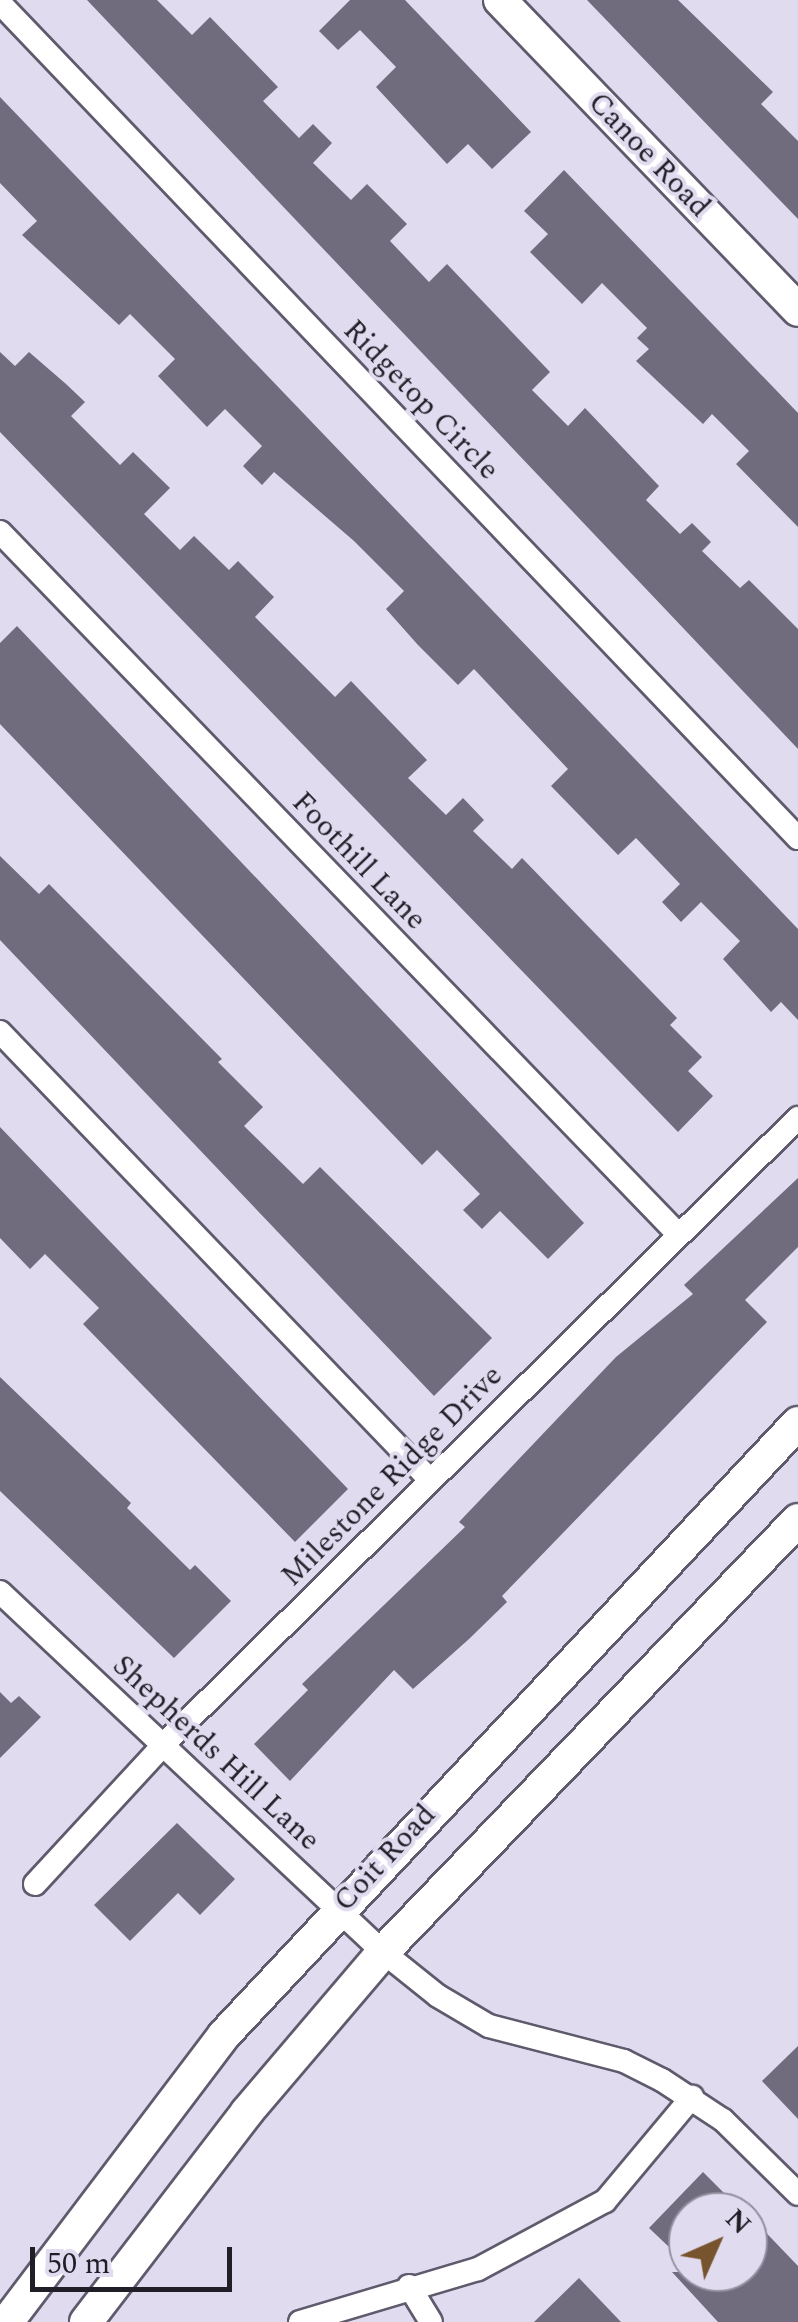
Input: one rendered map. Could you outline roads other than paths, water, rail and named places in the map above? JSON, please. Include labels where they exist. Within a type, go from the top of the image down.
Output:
[{"type":"main road","name":"Canoe Road","points":[[500,0],[798,310]]},
{"type":"main road","name":"Coit Road","points":[[6,2322],[212,2050],[336,1909],[798,1422]]},
{"type":"main road","name":"Coit Road","points":[[86,2322],[247,2112],[382,1952],[798,1520]]},
{"type":"street","name":"Ridgetop Circle","points":[[0,3],[798,838]]},
{"type":"street","name":"Foothill Lane","points":[[0,532],[676,1232]]},
{"type":"street","points":[[0,1032],[430,1480]]},
{"type":"street","name":"Milestone Ridge Drive","points":[[35,1884],[164,1744],[676,1232],[798,1118]]},
{"type":"street","name":"Shepherds Hill Lane","points":[[0,1592],[382,1952],[438,1996],[489,2026],[624,2061],[692,2097],[798,2194]]},
{"type":"street","points":[[300,2322],[478,2268],[605,2201],[692,2097]]},
{"type":"street","points":[[409,2286],[431,2322]]}]
